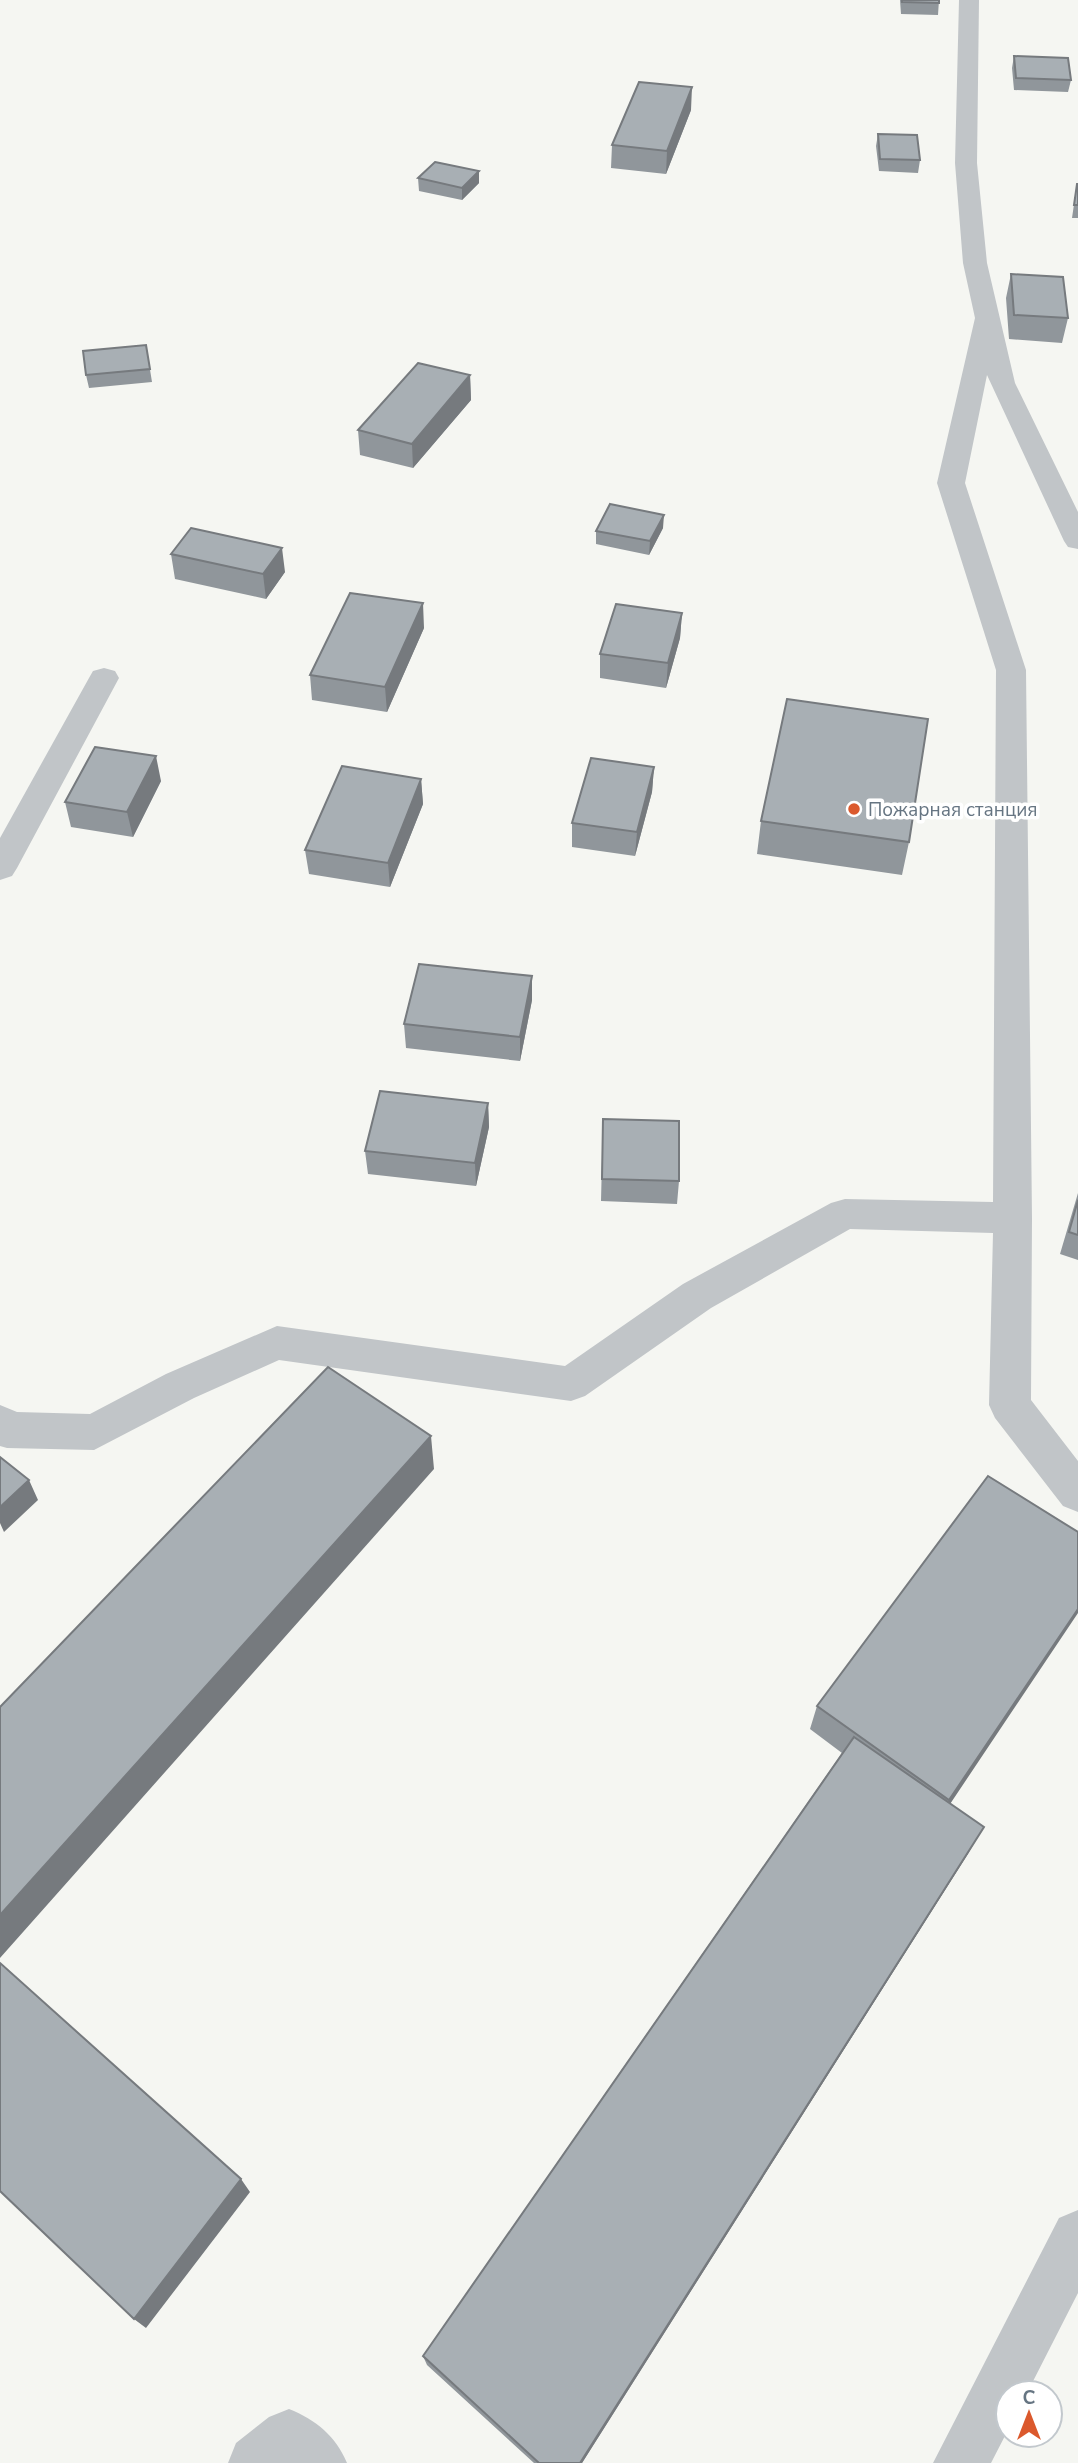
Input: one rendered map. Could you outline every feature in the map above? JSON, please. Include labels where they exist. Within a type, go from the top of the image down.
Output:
[{"type":"street","points":[[969,0],[966,163],[975,263],[1002,383],[1078,541]]},
{"type":"street","points":[[988,318],[951,483],[1011,670],[1013,1218],[1010,1405],[1078,1493]]},
{"type":"street","points":[[0,868],[104,678]]},
{"type":"street","points":[[0,1423],[7,1430],[94,1432],[180,1387],[277,1343],[571,1384],[696,1296],[845,1214],[1013,1218]]},
{"type":"street","points":[[961,2463],[1078,2237]]},
{"type":"street","points":[[256,2463],[289,2437],[319,2463]]},
{"type":"building","points":[[939,0],[939,3],[902,2]]},
{"type":"building","points":[[1014,56],[1068,58],[1071,80],[1016,78]]},
{"type":"building","points":[[639,82],[692,87],[667,151],[612,145]]},
{"type":"building","points":[[878,134],[917,135],[920,160],[880,159]]},
{"type":"building","points":[[435,162],[479,171],[462,188],[418,178]]},
{"type":"building","points":[[1077,184],[1078,205],[1074,205]]},
{"type":"building","points":[[1011,274],[1063,277],[1068,318],[1014,315]]},
{"type":"building","points":[[146,345],[150,369],[86,375],[83,351]]},
{"type":"building","points":[[418,363],[470,375],[412,444],[358,430]]},
{"type":"building","points":[[610,504],[664,515],[650,541],[596,531]]},
{"type":"building","points":[[191,528],[282,548],[263,574],[171,554]]},
{"type":"building","points":[[350,593],[423,603],[385,687],[310,675]]},
{"type":"building","points":[[616,604],[682,613],[668,663],[600,654]]},
{"type":"building","points":[[787,699],[928,719],[909,842],[761,821]]},
{"type":"building","points":[[95,747],[156,756],[127,812],[65,802]]},
{"type":"building","points":[[591,758],[654,767],[637,832],[572,823]]},
{"type":"building","points":[[342,766],[421,779],[388,863],[305,850]]},
{"type":"building","points":[[419,964],[532,976],[520,1037],[404,1024]]},
{"type":"building","points":[[380,1091],[488,1103],[475,1163],[365,1151]]},
{"type":"building","points":[[603,1119],[679,1121],[679,1181],[602,1179]]},
{"type":"building","points":[[1078,1200],[1078,1235],[1069,1232]]},
{"type":"building","points":[[328,1367],[431,1436],[0,1915],[0,1707]]},
{"type":"building","points":[[0,1457],[29,1480],[0,1507]]},
{"type":"building","points":[[988,1476],[1078,1532],[1078,1609],[949,1800],[817,1706]]},
{"type":"building","points":[[854,1737],[984,1827],[580,2463],[539,2463],[423,2356]]},
{"type":"building","points":[[0,1963],[241,2179],[134,2319],[0,2191]]},
{"type":"place","name":"Пожарная станция","points":[[854,809]]}]
